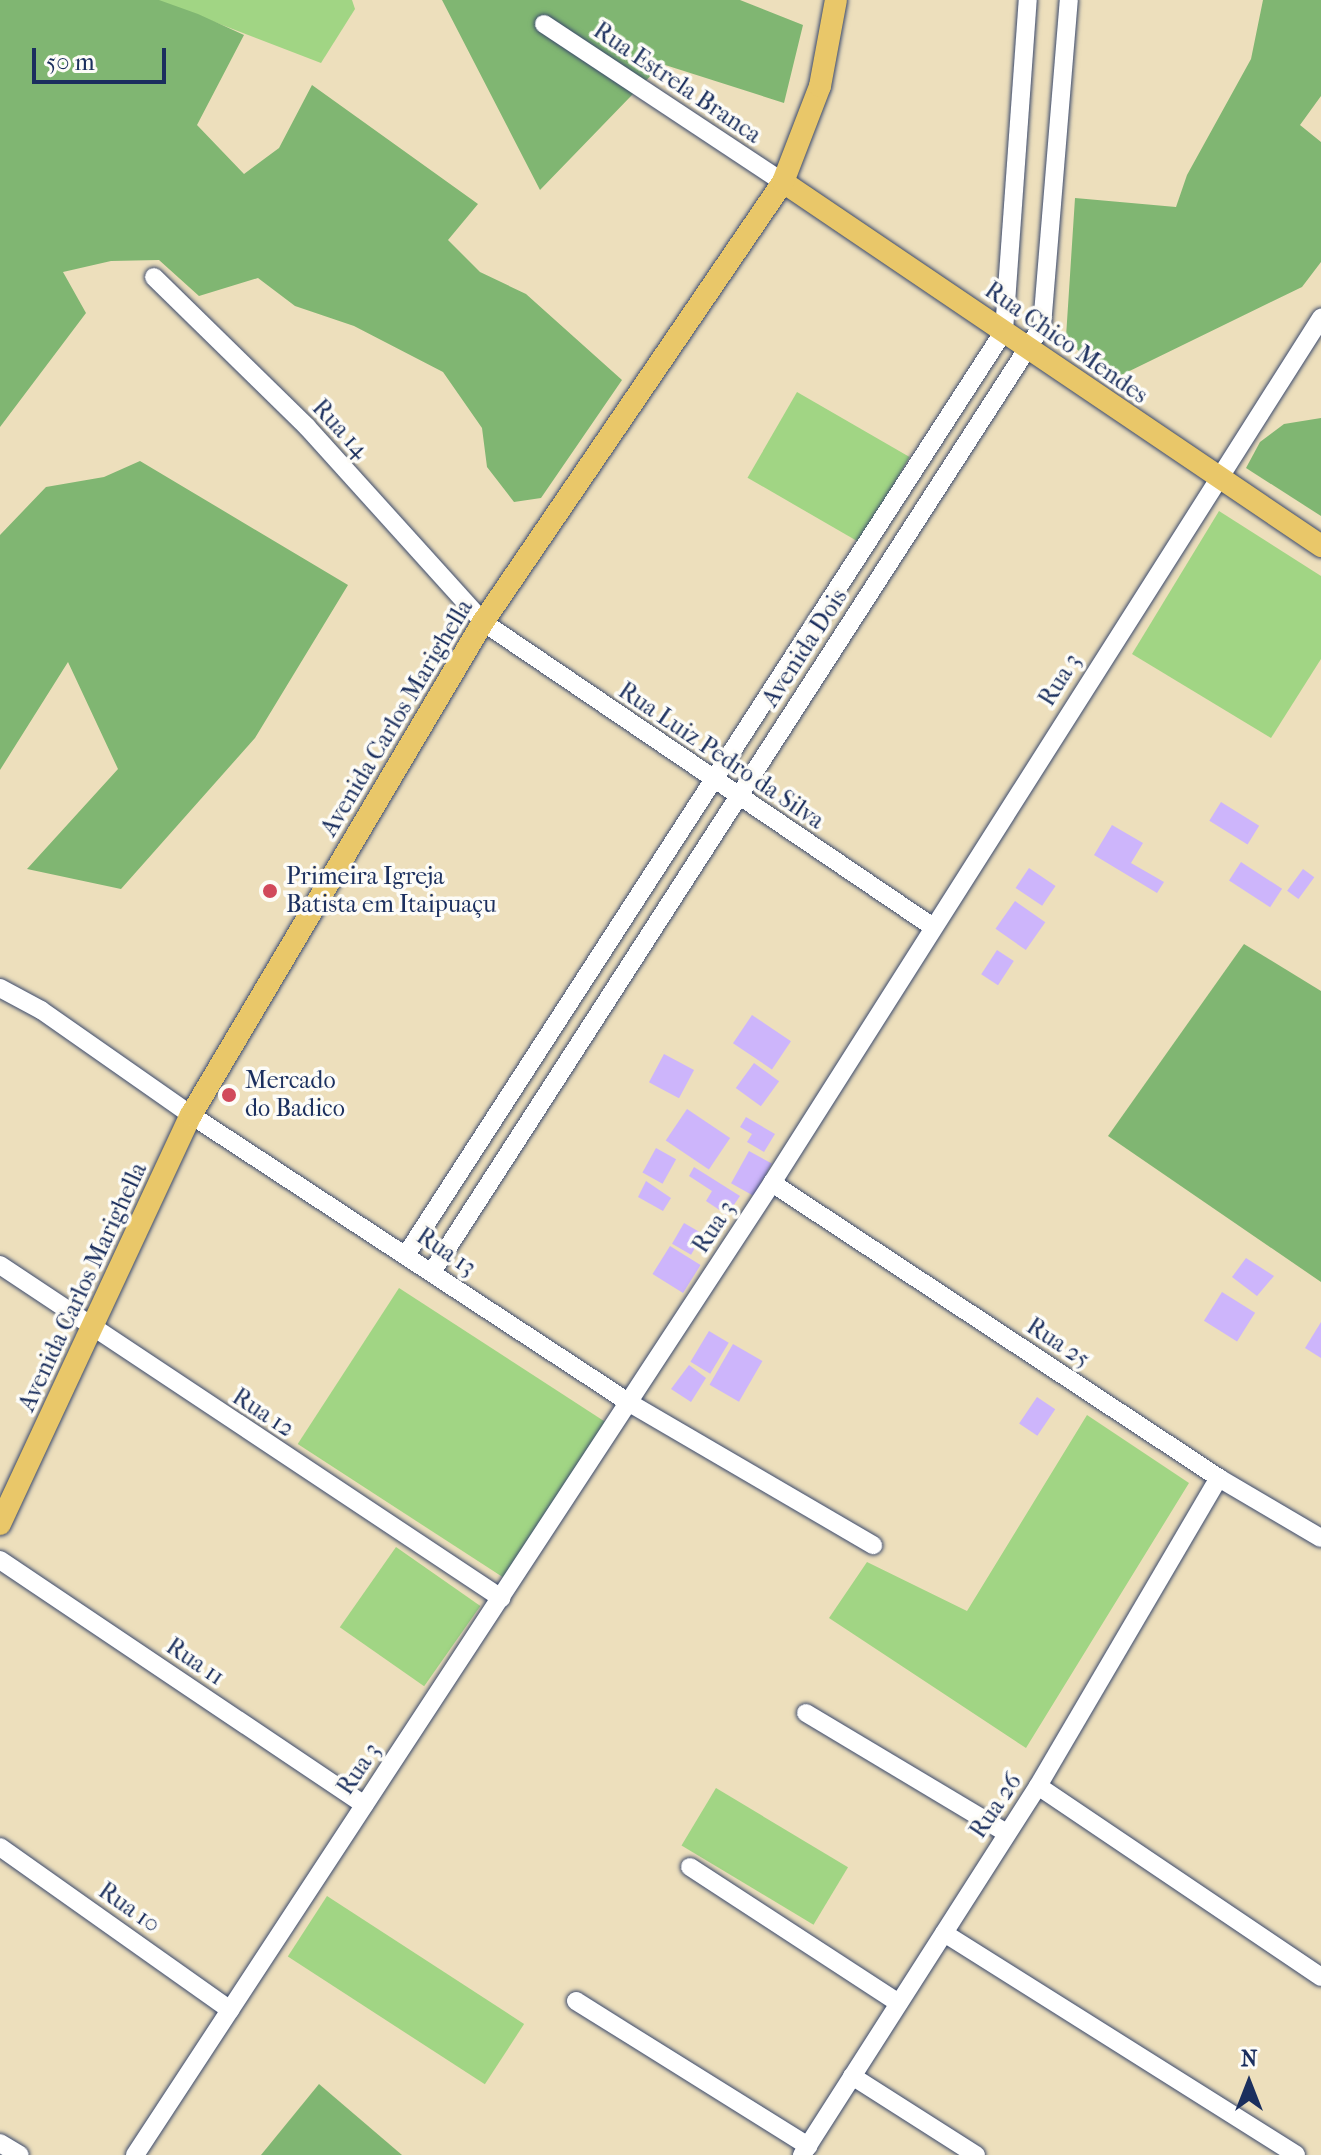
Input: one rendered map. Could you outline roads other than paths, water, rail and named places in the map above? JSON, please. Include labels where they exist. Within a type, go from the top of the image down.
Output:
[{"type":"main road","name":"Avenida Carlos Marighella","points":[[0,1524],[191,1115],[483,622],[783,182],[820,86],[836,0]]},
{"type":"main road","name":"Rua Chico Mendes","points":[[783,182],[1321,546]]},
{"type":"street","name":"Avenida Dois","points":[[406,1255],[709,779],[800,653],[1004,331],[1028,0]]},
{"type":"street","name":"Avenida Dois","points":[[432,1272],[735,796],[1030,350],[1042,326],[1069,0]]},
{"type":"street","name":"Rua Estrela Branca","points":[[544,24],[783,182]]},
{"type":"street","name":"Rua 14","points":[[154,277],[307,427],[483,622]]},
{"type":"street","name":"Rua 3","points":[[135,2155],[772,1183],[1216,477],[1321,318]]},
{"type":"street","name":"Rua Luiz Pedro da Silva","points":[[483,622],[709,779],[933,927]]},
{"type":"street","name":"Rua 13","points":[[0,988],[41,1010],[191,1115],[628,1402],[873,1545]]},
{"type":"street","name":"Rua 25","points":[[772,1183],[1219,1478],[1321,1538]]},
{"type":"street","name":"Rua 12","points":[[0,1265],[92,1330],[501,1598]]},
{"type":"street","name":"Rua 26","points":[[805,2150],[1005,1832],[1038,1786],[1219,1478]]},
{"type":"street","name":"Rua 11","points":[[0,1560],[364,1805]]},
{"type":"street","points":[[806,1713],[1005,1832]]},
{"type":"street","points":[[1038,1786],[1321,1977]]},
{"type":"street","name":"Rua 10","points":[[0,1847],[230,2010]]},
{"type":"street","points":[[690,1867],[899,2003]]},
{"type":"street","points":[[944,1933],[1296,2155]]},
{"type":"street","points":[[576,2001],[805,2150]]},
{"type":"street","points":[[852,2076],[976,2155]]},
{"type":"street","points":[[0,2143],[20,2155]]},
{"type":"place","name":"Primeira Igreja Batista em Itaipuaçu","points":[[270,891]]},
{"type":"place","name":"Mercado do Badico","points":[[229,1095]]}]
